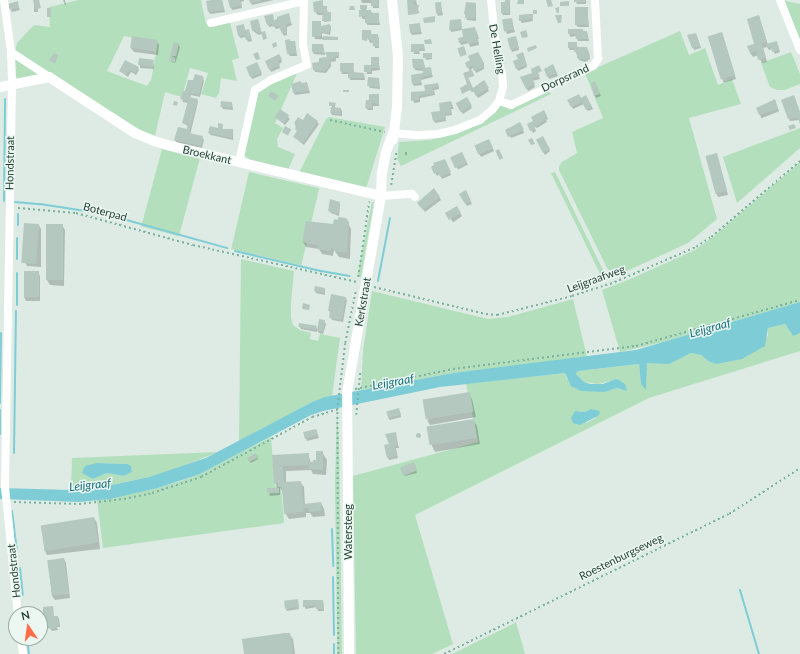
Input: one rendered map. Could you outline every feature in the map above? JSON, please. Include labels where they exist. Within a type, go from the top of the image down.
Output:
[{"type":"street","name":"Hondstraat","points":[[4,0],[11,52],[12,84],[5,487],[17,606]]},
{"type":"street","points":[[211,23],[304,0],[303,45],[307,65],[271,80],[256,90],[239,162]]},
{"type":"street","name":"Kerkstraat","points":[[341,410],[384,196],[380,185],[385,159],[393,133],[397,107],[398,56],[392,0]]},
{"type":"street","name":"De Helling","points":[[491,0],[493,27],[502,74],[502,87],[499,101]]},
{"type":"street","name":"Dorpsrand","points":[[499,101],[511,105],[593,66],[598,59],[595,0]]},
{"type":"street","points":[[780,0],[800,50]]},
{"type":"street","name":"Broekkant","points":[[11,52],[135,133],[167,145],[384,196]]},
{"type":"street","points":[[0,87],[49,77]]},
{"type":"street","points":[[393,133],[418,135],[438,134],[455,130],[480,120],[492,110],[499,101]]},
{"type":"street","points":[[384,196],[412,194],[415,197]]},
{"type":"street","name":"Watersteeg","points":[[341,410],[349,654]]},
{"type":"path","points":[[330,120],[393,133]]},
{"type":"path","points":[[384,196],[397,146]]},
{"type":"path","name":"Leijgraafweg","points":[[193,245],[486,314],[497,315],[572,296],[610,284],[696,247],[711,237],[800,161]]},
{"type":"path","name":"Boterpad","points":[[10,208],[76,213],[193,245]]},
{"type":"path","points":[[6,502],[79,504],[124,499],[152,493],[201,477],[312,417],[341,410],[344,392],[408,377],[636,346],[800,300]]},
{"type":"path","points":[[357,406],[359,388]]},
{"type":"path","name":"Watersteeg","points":[[338,654],[341,410]]},
{"type":"path","name":"Roestenburgseweg","points":[[444,654],[729,514],[800,468]]},
{"type":"green space","points":[[79,0],[201,0],[206,24],[229,19],[239,58],[232,60],[237,81],[221,78],[219,93],[216,98],[201,94],[208,73],[190,68],[182,97],[165,92],[155,136],[142,131],[15,52],[17,43],[34,25],[50,27],[49,7]],"holes":[[[124,36],[158,42],[151,80],[147,86],[107,71]]]},
{"type":"green space","points":[[782,0],[800,4],[800,44]]},
{"type":"green space","points":[[680,31],[689,55],[705,48],[718,85],[732,79],[741,104],[689,118],[717,219],[688,243],[616,276],[607,268],[559,170],[559,166],[562,162],[577,153],[572,132],[603,118],[585,73]]},
{"type":"green space","points":[[791,52],[800,74],[800,84],[785,90],[777,90],[770,87],[761,63]]},
{"type":"green space","points":[[16,58],[40,74],[18,79],[14,75],[14,59]]},
{"type":"green space","points":[[298,71],[275,123],[283,128],[277,139],[278,147],[295,154],[288,170],[253,162],[244,155],[256,87]]},
{"type":"green space","points":[[548,90],[551,94],[401,166],[397,159],[399,142],[430,140],[461,132],[479,124],[498,106]]},
{"type":"green space","points":[[329,117],[385,127],[366,189],[299,173],[326,119]]},
{"type":"green space","points":[[800,128],[800,148],[737,203],[723,157]]},
{"type":"green space","points":[[162,149],[200,159],[179,236],[141,226]]},
{"type":"green space","points":[[800,162],[800,302],[663,342],[620,352],[602,290],[695,250],[714,236]]},
{"type":"green space","points":[[249,172],[319,188],[301,265],[231,249]]},
{"type":"green space","points":[[555,172],[603,270],[611,277],[603,280],[551,173]]},
{"type":"green space","points":[[372,202],[374,202],[361,277],[357,277]]},
{"type":"green space","points":[[241,259],[294,271],[291,303],[291,318],[293,325],[300,330],[311,333],[310,339],[318,341],[320,334],[340,338],[332,396],[312,402],[239,441]]},
{"type":"green space","points":[[372,291],[488,319],[508,317],[573,299],[587,357],[453,373],[361,390],[363,351]]},
{"type":"green space","points":[[785,324],[792,335],[800,333],[800,351],[649,398],[415,515],[453,644],[432,654],[356,654],[353,476],[478,442],[466,384],[565,373],[567,379],[605,392],[617,388],[627,391],[611,381],[598,384],[584,382],[576,374],[578,371],[639,364],[641,383],[646,389],[646,363],[657,363],[686,356],[691,353],[701,355],[708,361],[716,364],[726,361],[768,336],[768,328]],"holes":[[[591,409],[596,418],[586,423],[578,411],[585,412]]]},
{"type":"green space","points":[[337,408],[339,439],[342,654],[337,654],[335,482]]},
{"type":"green space","points":[[271,437],[275,486],[281,486],[284,523],[103,548],[97,500],[158,488],[178,482],[200,474]]},
{"type":"green space","points":[[218,452],[179,468],[149,477],[112,485],[71,490],[72,458]],"holes":[[[97,463],[127,464],[132,472],[124,476],[107,473],[93,479],[83,473]]]},
{"type":"green space","points":[[516,622],[525,654],[452,654],[511,625]]},
{"type":"water","points":[[800,302],[800,333],[793,336],[785,324],[768,328],[765,346],[742,359],[716,364],[708,361],[701,355],[691,353],[669,364],[647,363],[646,390],[641,384],[639,364],[578,371],[576,374],[584,382],[590,384],[603,384],[616,379],[619,380],[625,384],[627,391],[617,388],[605,392],[581,391],[571,386],[565,373],[440,387],[323,411],[311,415],[200,474],[158,488],[110,499],[79,502],[0,499],[0,488],[71,490],[112,485],[149,477],[206,458],[312,402],[325,397],[453,373],[636,350]]},
{"type":"water","points":[[591,409],[599,411],[600,413],[598,416],[580,425],[573,423],[571,418],[575,411],[585,412]]},
{"type":"water","points":[[97,463],[127,464],[131,466],[132,472],[124,476],[107,473],[93,479],[82,473],[85,466]]},
{"type":"building","points":[[33,0],[39,0],[41,8],[35,10]]},
{"type":"building","points":[[222,0],[224,10],[208,12],[206,1]]},
{"type":"building","points":[[228,0],[240,0],[242,5],[230,8]]},
{"type":"building","points":[[249,0],[261,0],[261,1],[250,3]]},
{"type":"building","points":[[323,0],[323,6],[327,6],[327,12],[331,12],[331,21],[322,21],[323,13],[314,12],[313,2]]},
{"type":"building","points":[[371,0],[378,0],[378,6],[371,6]]},
{"type":"building","points":[[407,0],[416,0],[416,2],[413,2],[414,5],[419,5],[417,14],[408,15]]},
{"type":"building","points":[[505,0],[510,0],[509,13],[501,13],[501,2],[505,2]]},
{"type":"building","points":[[518,0],[524,0],[524,4],[517,4]]},
{"type":"building","points":[[546,0],[551,0],[553,6],[548,7]]},
{"type":"building","points":[[574,0],[585,0],[585,2],[574,2]]},
{"type":"building","points":[[18,1],[19,8],[10,10],[8,4]]},
{"type":"building","points":[[569,1],[569,6],[560,6],[560,2]]},
{"type":"building","points":[[441,2],[442,13],[436,13],[435,3]]},
{"type":"building","points":[[466,2],[476,3],[475,19],[465,18],[464,14]]},
{"type":"building","points":[[360,5],[367,5],[367,9],[360,9]]},
{"type":"building","points":[[350,6],[354,6],[355,10],[349,10]]},
{"type":"building","points":[[559,7],[559,13],[557,13],[555,8]]},
{"type":"building","points":[[575,7],[588,7],[588,25],[575,25]]},
{"type":"building","points":[[47,8],[51,8],[51,17],[47,17]]},
{"type":"building","points":[[359,10],[371,10],[371,13],[379,13],[379,23],[365,23],[365,16],[359,17]]},
{"type":"building","points":[[533,10],[537,10],[537,14],[533,14]]},
{"type":"building","points":[[289,13],[291,23],[286,24],[287,33],[282,34],[279,26],[273,27],[272,24],[267,25],[264,16],[273,14],[274,20],[277,19],[277,17]]},
{"type":"building","points":[[533,14],[533,18],[519,21],[519,15]]},
{"type":"building","points":[[555,15],[562,15],[561,23],[558,23]]},
{"type":"building","points":[[759,15],[767,42],[762,44],[766,58],[758,60],[756,51],[750,53],[747,46],[754,44],[747,19]]},
{"type":"building","points":[[435,16],[435,22],[424,23],[423,18]]},
{"type":"building","points":[[512,18],[514,30],[504,31],[502,20]]},
{"type":"building","points":[[258,19],[261,32],[257,33],[257,30],[252,31],[250,21]]},
{"type":"building","points":[[461,19],[462,28],[449,30],[450,20]]},
{"type":"building","points":[[312,21],[321,21],[321,26],[330,24],[331,31],[325,33],[321,31],[321,36],[312,37]]},
{"type":"building","points":[[420,23],[421,32],[410,33],[409,24]]},
{"type":"building","points":[[244,24],[245,30],[249,29],[251,39],[246,40],[244,35],[238,36],[236,26]]},
{"type":"building","points":[[475,27],[478,42],[468,44],[467,41],[459,43],[458,38],[463,37],[462,29]]},
{"type":"building","points":[[568,29],[583,29],[583,31],[587,31],[588,39],[576,39],[575,34],[568,34]]},
{"type":"building","points":[[362,30],[371,30],[371,34],[378,34],[379,46],[373,46],[372,40],[368,40],[368,38],[367,40],[362,40]]},
{"type":"building","points":[[526,30],[528,37],[522,38],[520,32]]},
{"type":"building","points":[[265,31],[267,39],[263,40],[261,32]]},
{"type":"building","points":[[722,32],[735,75],[721,79],[708,36]]},
{"type":"building","points":[[696,33],[700,46],[692,48],[687,35]]},
{"type":"building","points":[[132,36],[158,40],[156,52],[130,48]]},
{"type":"building","points":[[323,36],[338,37],[338,40],[323,40]]},
{"type":"building","points":[[516,36],[519,48],[510,50],[507,38]]},
{"type":"building","points":[[290,39],[290,41],[295,41],[296,53],[287,54],[285,40]]},
{"type":"building","points":[[431,39],[432,44],[425,44],[424,40]]},
{"type":"building","points":[[777,41],[779,50],[772,52],[771,47],[767,48],[766,44]]},
{"type":"building","points":[[174,42],[179,43],[176,56],[170,56]]},
{"type":"building","points":[[276,42],[277,46],[273,48],[272,44]]},
{"type":"building","points":[[568,42],[577,42],[577,47],[587,47],[590,56],[586,60],[577,58],[577,52],[574,52],[574,48],[568,48]]},
{"type":"building","points":[[312,44],[323,44],[324,53],[312,52]]},
{"type":"building","points":[[411,44],[424,44],[424,48],[419,49],[419,52],[411,52]]},
{"type":"building","points":[[536,45],[537,48],[528,52],[527,48]]},
{"type":"building","points":[[464,46],[467,55],[460,57],[457,48]]},
{"type":"building","points":[[258,52],[260,59],[256,60],[253,54]]},
{"type":"building","points":[[325,52],[339,52],[339,56],[335,56],[335,59],[330,59],[331,63],[325,71],[313,70],[312,63],[319,62],[319,58],[327,57]]},
{"type":"building","points":[[478,52],[484,67],[474,71],[472,66],[467,68],[465,63],[470,60],[468,56]]},
{"type":"building","points":[[523,52],[527,65],[516,69],[513,61],[518,59],[516,55]]},
{"type":"building","points":[[54,53],[58,56],[55,64],[49,60]]},
{"type":"building","points":[[423,53],[432,53],[432,58],[423,58]]},
{"type":"building","points":[[279,54],[282,59],[278,61],[280,65],[269,70],[265,61]]},
{"type":"building","points":[[170,56],[175,58],[175,62],[169,61]]},
{"type":"building","points":[[371,57],[379,57],[379,68],[371,68],[371,72],[364,72],[364,65],[371,65]]},
{"type":"building","points":[[139,58],[154,60],[153,67],[138,65]]},
{"type":"building","points":[[412,59],[423,59],[425,68],[431,67],[432,75],[421,77],[421,83],[412,84],[411,75],[423,73],[422,68],[413,68]]},
{"type":"building","points":[[125,60],[139,67],[135,73],[130,70],[126,75],[119,71]]},
{"type":"building","points":[[257,62],[262,73],[250,77],[246,67]]},
{"type":"building","points":[[340,63],[354,63],[353,72],[364,73],[364,78],[348,78],[348,72],[340,71]]},
{"type":"building","points":[[553,64],[557,73],[547,77],[544,69]]},
{"type":"building","points":[[539,65],[542,71],[538,73],[540,76],[532,78],[535,84],[526,89],[520,77],[532,73],[531,69]]},
{"type":"building","points":[[472,70],[474,75],[468,77],[473,88],[484,80],[489,88],[476,96],[472,89],[462,94],[460,88],[467,84],[463,73]]},
{"type":"building","points":[[195,74],[203,76],[203,78],[199,95],[190,93],[189,97],[198,99],[189,133],[203,136],[201,146],[174,140],[178,127],[187,129],[188,124],[182,123],[188,101],[180,99],[183,91],[185,91],[188,80],[193,80]]},
{"type":"building","points":[[368,77],[379,78],[378,87],[367,86]]},
{"type":"building","points":[[300,81],[302,83],[307,82],[309,91],[293,93],[291,84]]},
{"type":"building","points":[[595,81],[600,94],[594,96],[591,83]]},
{"type":"building","points":[[438,83],[439,87],[433,88],[434,93],[419,96],[419,100],[411,101],[411,92],[425,91],[424,85]]},
{"type":"building","points":[[343,90],[349,90],[349,92],[343,92]]},
{"type":"building","points":[[271,91],[279,96],[275,101],[268,96]]},
{"type":"building","points":[[369,94],[379,94],[379,104],[372,103],[372,108],[365,108],[366,100],[369,100]]},
{"type":"building","points":[[579,94],[581,98],[586,95],[592,107],[586,110],[582,102],[571,107],[567,100]]},
{"type":"building","points":[[794,95],[800,112],[800,124],[798,118],[788,119],[781,100]]},
{"type":"building","points":[[467,97],[472,106],[460,112],[456,103]]},
{"type":"building","points":[[775,99],[778,109],[759,115],[756,108]]},
{"type":"building","points":[[174,101],[178,102],[177,106],[173,105]]},
{"type":"building","points":[[221,101],[232,102],[231,108],[220,107]]},
{"type":"building","points":[[451,101],[453,106],[450,107],[451,113],[445,114],[446,119],[433,121],[431,112],[440,111],[439,103]]},
{"type":"building","points":[[329,102],[336,103],[335,106],[329,106]]},
{"type":"building","points":[[331,107],[341,108],[340,114],[330,113]]},
{"type":"building","points":[[280,109],[289,115],[284,123],[274,117]]},
{"type":"building","points":[[544,110],[547,116],[545,117],[546,119],[536,126],[534,125],[535,129],[530,131],[527,124],[533,121],[531,117]]},
{"type":"building","points":[[307,113],[318,121],[303,143],[293,137],[297,131],[295,129],[297,125],[294,123],[298,117],[303,120]]},
{"type":"building","points":[[520,122],[524,130],[508,137],[505,130]]},
{"type":"building","points":[[218,123],[223,124],[222,129],[233,129],[232,138],[208,133],[210,126],[218,128]]},
{"type":"building","points":[[794,124],[796,128],[790,130],[788,126]]},
{"type":"building","points":[[285,126],[291,129],[288,135],[282,132]]},
{"type":"building","points":[[543,136],[550,149],[543,153],[536,140]]},
{"type":"building","points":[[532,138],[535,144],[531,145],[528,140]]},
{"type":"building","points":[[489,139],[493,148],[478,155],[474,146]]},
{"type":"building","points":[[499,149],[503,158],[499,160],[495,151]]},
{"type":"building","points":[[462,152],[467,163],[455,168],[450,157]]},
{"type":"building","points":[[717,153],[727,191],[716,194],[705,156]]},
{"type":"building","points":[[445,159],[451,172],[440,177],[438,172],[434,174],[431,167],[434,165],[433,163]]},
{"type":"building","points":[[434,188],[440,197],[423,210],[417,203]]},
{"type":"building","points":[[466,190],[471,201],[465,204],[459,194]]},
{"type":"building","points":[[330,199],[340,202],[338,214],[328,211]]},
{"type":"building","points":[[457,206],[461,213],[449,220],[445,213]]},
{"type":"building","points":[[338,217],[346,218],[349,222],[347,253],[335,251],[331,247],[331,251],[317,249],[318,245],[302,242],[306,221],[333,224],[334,219],[338,220]]},
{"type":"building","points":[[24,223],[39,224],[36,264],[21,263]]},
{"type":"building","points":[[46,224],[63,224],[63,280],[46,280]]},
{"type":"building","points":[[24,271],[39,271],[39,297],[24,297]]},
{"type":"building","points":[[315,286],[325,288],[324,293],[314,291]]},
{"type":"building","points":[[331,294],[346,297],[342,320],[329,318],[330,311],[328,311]]},
{"type":"building","points":[[303,303],[310,305],[309,310],[302,309]]},
{"type":"building","points":[[319,319],[325,320],[323,332],[317,331]]},
{"type":"building","points":[[299,323],[317,326],[316,330],[298,327]]},
{"type":"building","points":[[470,392],[473,412],[426,419],[423,400]]},
{"type":"building","points":[[399,408],[401,415],[388,418],[387,412]]},
{"type":"building","points":[[474,419],[477,438],[430,445],[427,427]]},
{"type":"building","points":[[316,429],[318,435],[305,439],[303,432]]},
{"type":"building","points":[[396,432],[398,445],[395,446],[397,456],[387,458],[384,445],[389,444],[385,434]]},
{"type":"building","points":[[416,433],[420,433],[420,437],[416,437]]},
{"type":"building","points":[[316,451],[323,451],[323,470],[309,469],[309,465],[283,466],[284,482],[301,481],[303,504],[321,502],[322,511],[309,512],[308,508],[303,508],[304,512],[284,514],[282,487],[278,487],[278,483],[274,483],[272,455],[309,453],[309,462],[313,462],[313,460],[316,460]]},
{"type":"building","points":[[256,453],[259,457],[249,462],[247,458]]},
{"type":"building","points":[[414,462],[417,470],[403,476],[400,467]]},
{"type":"building","points":[[267,488],[279,488],[279,493],[267,493]]},
{"type":"building","points":[[94,517],[98,543],[45,551],[41,525]]},
{"type":"building","points":[[64,558],[69,594],[52,596],[47,560]]},
{"type":"building","points":[[298,599],[299,607],[285,609],[284,601]]},
{"type":"building","points":[[303,600],[323,600],[324,609],[316,609],[316,605],[303,607]]},
{"type":"building","points":[[48,606],[53,606],[54,616],[58,616],[59,625],[57,625],[57,628],[49,629]]},
{"type":"building","points":[[290,633],[293,654],[244,654],[242,639]]},
{"type":"waterway","points":[[4,201],[5,99]]},
{"type":"waterway","points":[[15,202],[40,204],[105,214],[227,248]]},
{"type":"waterway","points":[[18,214],[18,225]]},
{"type":"waterway","points":[[378,281],[390,218]]},
{"type":"waterway","points":[[17,238],[17,259]]},
{"type":"waterway","points":[[235,251],[321,271],[350,276]]},
{"type":"waterway","points":[[17,273],[17,305]]},
{"type":"waterway","points":[[14,453],[16,311]]},
{"type":"waterway","points":[[0,403],[1,333]]},
{"type":"waterway","points":[[0,410],[0,434]]},
{"type":"waterway","points":[[12,511],[17,549]]},
{"type":"waterway","points":[[332,529],[333,566]]},
{"type":"waterway","points":[[20,568],[23,595]]},
{"type":"waterway","points":[[333,577],[334,635]]},
{"type":"waterway","points":[[740,590],[759,654]]},
{"type":"waterway","points":[[334,644],[334,654]]},
{"type":"waterway","points":[[28,646],[29,654]]},
{"type":"water label","name":"Leijgraaf","points":[[710,328]]},
{"type":"water label","name":"Leijgraaf","points":[[393,382]]},
{"type":"water label","name":"Leijgraaf","points":[[90,485]]}]
